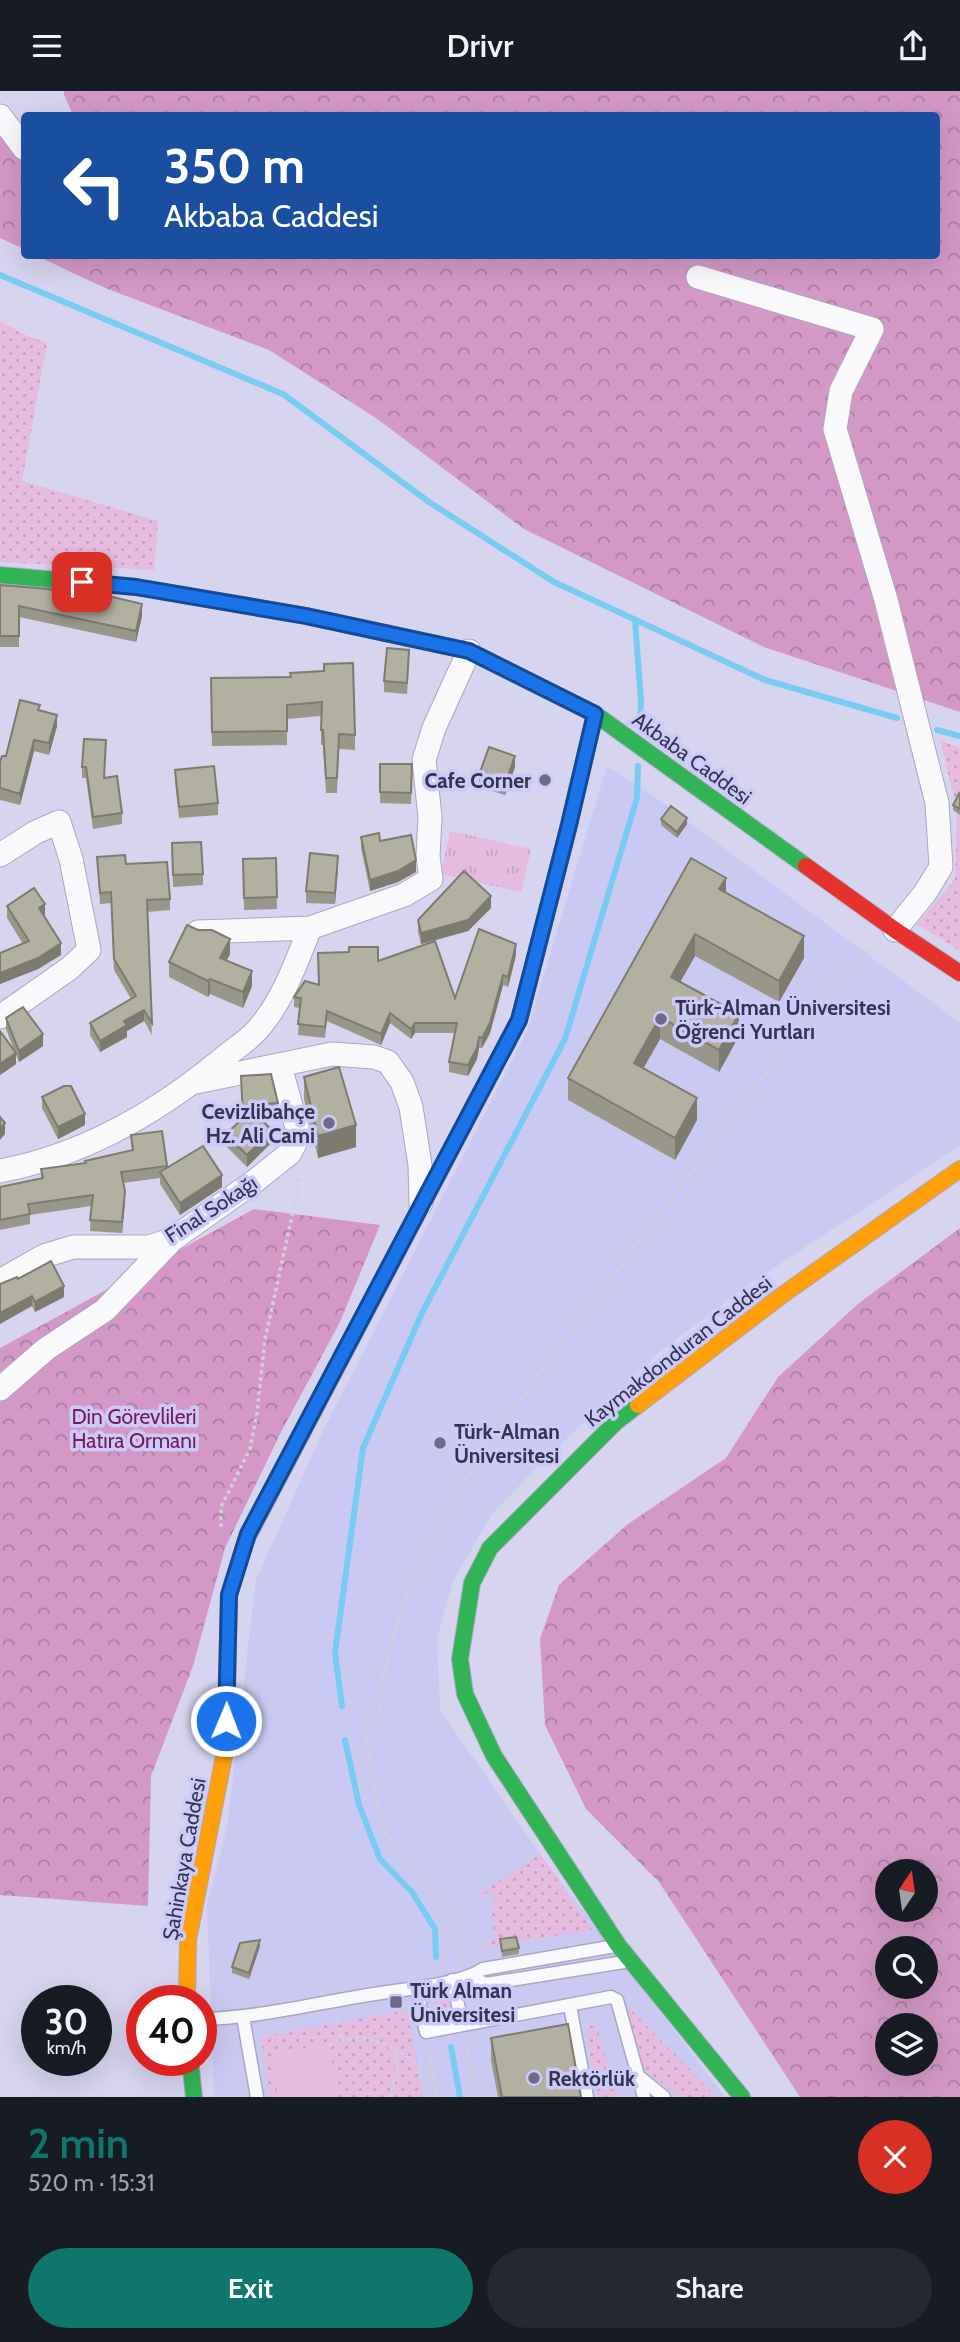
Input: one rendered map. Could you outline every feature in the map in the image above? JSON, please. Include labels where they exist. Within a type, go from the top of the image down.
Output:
[{"type":"main road","name":"Akbaba Caddesi","points":[[0,575],[136,587],[306,616],[469,651],[595,714],[895,930],[960,973]]},
{"type":"main road","name":"Şahinkaya Caddesi","points":[[187,1985],[188,1940],[226,1746],[229,1595],[248,1534],[519,1020],[595,714]]},
{"type":"main road","name":"Kaymakdonduran Caddesi","points":[[742,2097],[618,1945],[494,1756],[465,1694],[460,1658],[472,1583],[490,1548],[616,1422],[781,1296],[958,1169]]},
{"type":"main road","points":[[192,2076],[194,2097]]},
{"type":"street","points":[[0,116],[21,144]]},
{"type":"street","points":[[698,277],[872,329],[841,391],[835,429],[886,600],[937,803],[941,867],[925,893],[895,930]]},
{"type":"street","points":[[198,932],[310,929],[404,894],[431,879],[428,856],[430,817],[424,760],[434,728],[469,651]]},
{"type":"street","points":[[0,855],[36,832],[59,822],[71,859],[89,950],[70,968],[0,1017]]},
{"type":"street","points":[[0,1171],[32,1165],[123,1128],[193,1083],[259,1029],[289,981],[310,929]]},
{"type":"street","points":[[193,1083],[332,1054],[374,1057],[388,1062],[402,1082],[411,1107],[420,1165],[422,1206]]},
{"type":"street","points":[[281,1066],[299,1135]]},
{"type":"street","name":"Final Sokağı","points":[[0,1280],[44,1255],[73,1247],[149,1247],[173,1239],[290,1153],[299,1135]]},
{"type":"street","points":[[0,1389],[46,1349],[105,1310],[173,1239]]},
{"type":"lane","points":[[217,2018],[243,2017],[416,1987],[470,1977],[483,1969],[618,1945]]},
{"type":"lane","points":[[470,1977],[486,1984],[631,1961]]},
{"type":"lane","points":[[452,1980],[463,2025]]},
{"type":"lane","points":[[416,1987],[426,2032],[611,1997],[617,2000],[643,2097]]},
{"type":"lane","points":[[570,2005],[587,2097]]},
{"type":"lane","points":[[243,2017],[257,2097]]},
{"type":"lane","points":[[637,2075],[664,2097]]},
{"type":"path","points":[[457,1964],[461,1960],[458,1939],[450,1917],[437,1898],[397,1855],[379,1816],[364,1721],[380,1688],[399,1617],[416,1574],[459,1487],[493,1436],[847,965],[866,954],[895,930]]},
{"type":"path","points":[[238,1566],[220,1538],[221,1507],[250,1449],[265,1339],[298,1189],[299,1135]]},
{"type":"path","points":[[379,1720],[380,1688]]},
{"type":"path","points":[[334,2000],[341,2040]]},
{"type":"path","points":[[463,2025],[475,2097]]},
{"type":"path","points":[[426,2032],[438,2097]]},
{"type":"path","points":[[330,2045],[341,2040],[365,2038],[379,2041],[434,2076]]},
{"type":"path","points":[[390,2097],[397,2066],[394,2049]]},
{"type":"shaded area","name":"Türk-Alman Üniversitesi","points":[[607,766],[655,797],[960,1023],[960,1145],[751,1283],[663,1349],[548,1456],[492,1514],[453,1581],[437,1639],[440,1710],[540,1854],[725,2097],[214,2097],[213,2076],[217,2076],[217,1985],[210,1985],[207,1905],[227,1827],[256,1580],[323,1431],[527,1031]]},
{"type":"green space","points":[[64,91],[960,91],[960,712],[764,647],[524,529],[376,418],[269,350],[105,288],[43,259],[940,259],[940,112],[72,112]]},
{"type":"green space","points":[[0,137],[18,140],[21,146],[21,248],[0,238]]},
{"type":"green space","points":[[0,321],[47,343],[22,481],[158,521],[154,570],[0,562]]},
{"type":"green space","points":[[940,740],[960,748],[960,951],[917,924],[955,879],[957,810]]},
{"type":"green space","points":[[450,831],[531,849],[521,892],[441,874]]},
{"type":"green space","name":"Din Görevlileri Hatıra Ormanı","points":[[254,1209],[380,1225],[340,1322],[281,1432],[225,1548],[193,1666],[151,1776],[148,1906],[0,1895],[0,1348]]},
{"type":"green space","points":[[960,1228],[960,2097],[800,2097],[659,1882],[586,1809],[545,1725],[540,1639],[559,1585],[628,1524],[726,1458],[778,1377],[858,1304]]},
{"type":"green space","points":[[540,1854],[592,1930],[480,1948],[498,1936],[489,1915],[495,1911],[490,1904],[496,1900],[490,1891],[482,1896],[479,1894]]},
{"type":"green space","points":[[448,1992],[454,2019],[439,2023],[432,1995]]},
{"type":"green space","points":[[627,2006],[717,2097],[679,2097],[642,2067]]},
{"type":"green space","points":[[407,2010],[423,2097],[337,2097],[329,2045],[273,2052],[278,2097],[270,2097],[261,2037]]},
{"type":"green space","points":[[596,2025],[618,2097],[597,2097],[586,2027]]},
{"type":"green space","points":[[330,2045],[337,2097],[278,2097],[272,2052]]},
{"type":"building","points":[[0,585],[48,589],[103,600],[104,595],[142,604],[136,631],[19,606],[19,636],[0,636]]},
{"type":"building","points":[[387,648],[409,650],[407,683],[384,681]]},
{"type":"building","points":[[353,663],[355,735],[339,734],[337,778],[326,778],[321,730],[322,702],[287,705],[287,731],[212,732],[211,678],[291,677],[290,673],[324,671],[324,664]]},
{"type":"building","points":[[20,700],[40,705],[38,710],[57,715],[49,743],[34,740],[20,794],[0,788],[0,762],[2,756],[6,756]]},
{"type":"building","points":[[84,739],[106,740],[104,778],[117,776],[122,813],[93,817],[86,767],[82,767]]},
{"type":"building","points":[[489,747],[515,756],[505,784],[479,775]]},
{"type":"building","points":[[380,764],[412,764],[411,793],[380,792]]},
{"type":"building","points":[[214,766],[218,803],[179,807],[175,770]]},
{"type":"building","points":[[960,792],[960,809],[953,805]]},
{"type":"building","points":[[671,806],[687,818],[677,832],[661,819]]},
{"type":"building","points":[[379,833],[380,841],[411,835],[416,860],[398,871],[370,880],[361,837]]},
{"type":"building","points":[[201,842],[203,874],[173,875],[172,843]]},
{"type":"building","points":[[310,853],[338,856],[335,893],[306,891]]},
{"type":"building","points":[[125,855],[126,864],[167,862],[170,899],[147,900],[152,1023],[144,1010],[124,1021],[127,1025],[100,1041],[90,1023],[136,996],[114,959],[111,892],[100,893],[97,857]]},
{"type":"building","points":[[276,858],[277,897],[244,898],[243,859]]},
{"type":"building","name":"Türk-Alman Üniversitesi Öğrenci Yurtları","points":[[691,858],[726,878],[719,889],[804,936],[779,981],[695,934],[671,977],[739,1014],[719,1050],[660,1017],[634,1063],[697,1098],[675,1138],[568,1078]]},
{"type":"building","points":[[464,871],[491,896],[468,920],[421,933],[418,920]]},
{"type":"building","points":[[34,888],[45,904],[39,908],[61,943],[38,958],[0,973],[0,953],[29,941],[7,906]]},
{"type":"building","points":[[187,925],[198,930],[212,930],[230,939],[220,958],[252,971],[243,992],[210,979],[208,981],[169,962]]},
{"type":"building","points":[[479,929],[516,944],[508,977],[503,975],[490,1023],[482,1038],[479,1037],[477,1048],[468,1065],[449,1062],[457,1023],[415,1023],[411,1029],[390,1013],[381,1034],[327,1011],[325,1027],[298,1024],[301,998],[294,997],[305,981],[319,985],[318,953],[349,952],[349,947],[378,947],[378,961],[435,941],[455,998]]},
{"type":"building","points":[[23,1007],[43,1034],[19,1051],[6,1018]]},
{"type":"building","points":[[0,1031],[16,1053],[0,1064]]},
{"type":"building","points":[[339,1067],[356,1125],[318,1136],[304,1077]]},
{"type":"building","points":[[271,1074],[278,1103],[246,1105],[272,1130],[247,1155],[226,1134],[243,1118],[241,1076]]},
{"type":"building","points":[[64,1086],[71,1086],[85,1114],[58,1127],[42,1097]]},
{"type":"building","points":[[162,1131],[167,1166],[121,1172],[125,1191],[122,1222],[90,1220],[93,1195],[28,1204],[30,1214],[0,1220],[0,1187],[43,1178],[41,1169],[86,1163],[85,1161],[133,1150],[131,1135]]},
{"type":"building","points":[[203,1146],[222,1175],[180,1203],[160,1172]]},
{"type":"building","points":[[51,1261],[64,1286],[35,1302],[32,1296],[0,1313],[0,1284],[17,1277],[18,1279]]},
{"type":"building","points":[[516,1937],[519,1948],[502,1951],[500,1939]]},
{"type":"building","points":[[260,1940],[249,1973],[232,1967],[240,1943]]},
{"type":"building","name":"Rektörlük","points":[[568,2024],[581,2097],[502,2097],[491,2038]]},
{"type":"waterway","points":[[0,275],[283,394],[429,502],[554,582],[765,680],[897,718]]},
{"type":"waterway","points":[[635,620],[641,701],[640,724]]},
{"type":"waterway","points":[[937,730],[960,736]]},
{"type":"waterway","points":[[342,1706],[335,1653],[363,1448],[422,1313],[565,1039],[637,798],[638,766]]},
{"type":"waterway","points":[[345,1740],[359,1805],[380,1859],[412,1892],[435,1929],[436,1957]]},
{"type":"waterway","points":[[451,2047],[460,2097]]},
{"type":"traffic: fast","points":[[0,575],[136,587],[306,616],[469,651],[595,714],[806,866]]},
{"type":"traffic: fast","points":[[246,1540],[519,1020],[563,849]]},
{"type":"traffic: fast","points":[[638,1405],[616,1422],[490,1548],[472,1583],[460,1659],[465,1694],[494,1756],[618,1945],[742,2097]]},
{"type":"traffic: fast","points":[[192,2076],[194,2097]]},
{"type":"traffic: slow","points":[[563,849],[595,714]]},
{"type":"traffic: slow","points":[[638,1405],[781,1296],[960,1169]]},
{"type":"traffic: slow","points":[[187,1985],[188,1940],[226,1746],[229,1595],[246,1540]]},
{"type":"traffic: jam","points":[[806,866],[960,973]]},
{"type":"place","name":"Cafe Corner","points":[[545,780]]},
{"type":"place","name":"Türk-Alman Üniversitesi Öğrenci Yurtları","points":[[661,1019]]},
{"type":"place","name":"Cevizlibahçe Hz. Ali Cami","points":[[329,1123]]},
{"type":"place","name":"Türk-Alman Üniversitesi","points":[[440,1443]]},
{"type":"place","name":"Türk Alman Üniversitesi","points":[[396,2002]]},
{"type":"place","name":"Rektörlük","points":[[534,2078]]},
{"type":"route","points":[[82,582],[136,587],[306,616],[469,651],[595,714],[519,1020],[248,1534],[229,1595],[226,1721]]}]
